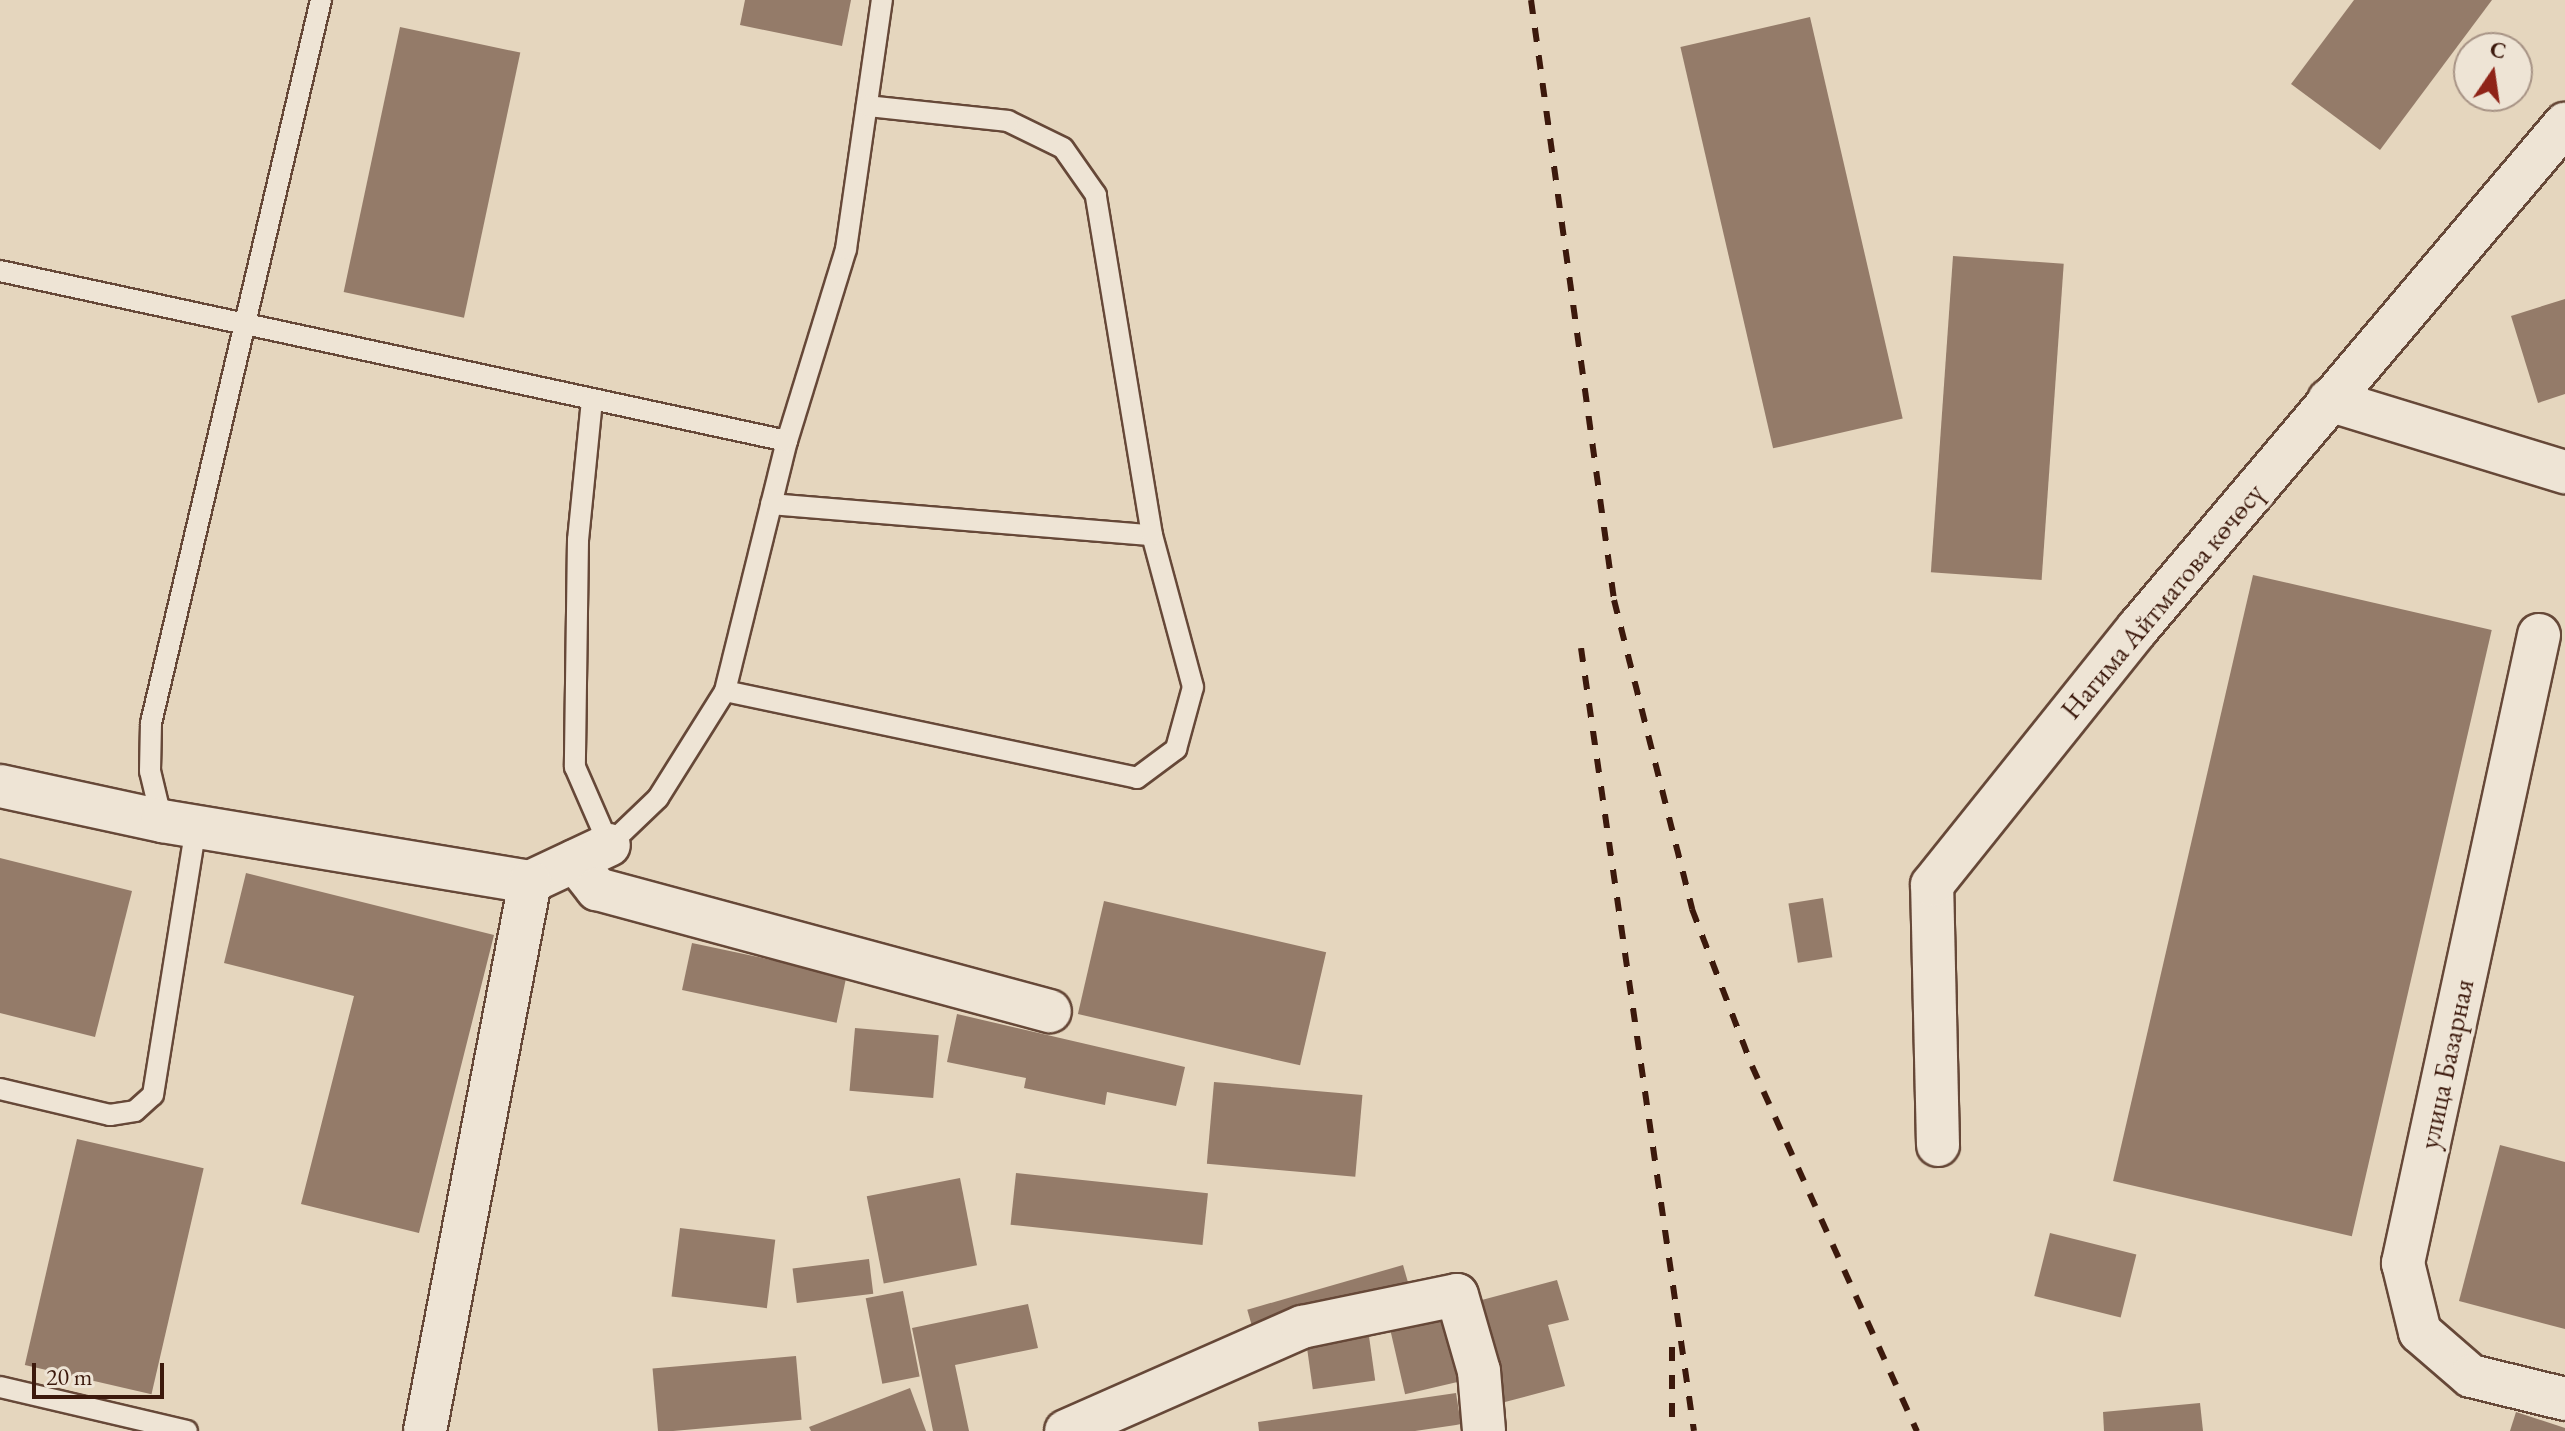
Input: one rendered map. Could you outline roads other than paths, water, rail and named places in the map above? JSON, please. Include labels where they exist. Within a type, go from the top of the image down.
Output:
[{"type":"street","name":"Нагима Айтматова көчөсү","points":[[1938,1145],[1932,885],[2329,400],[2565,124]]},
{"type":"street","points":[[2329,400],[2565,472]]},
{"type":"street","name":"улица Базарная","points":[[2539,635],[2403,1263],[2420,1332],[2471,1376],[2565,1399]]},
{"type":"street","points":[[0,786],[179,824],[530,882],[592,853],[597,889],[1050,1011]]},
{"type":"street","points":[[425,1431],[530,882]]},
{"type":"street","points":[[1066,1431],[1302,1327],[1457,1295],[1479,1371],[1484,1431]]},
{"type":"lane","points":[[0,1089],[110,1115],[135,1111],[153,1095],[179,824],[150,771],[151,723],[321,0]]},
{"type":"lane","points":[[592,400],[578,540],[575,767],[592,853],[658,798],[725,691],[787,441],[846,249],[882,0]]},
{"type":"lane","points":[[725,691],[1137,778],[1176,749],[1193,687],[1152,535],[1096,195],[1063,148],[1008,121],[867,106]]},
{"type":"lane","points":[[0,271],[246,321],[287,336],[787,441]]},
{"type":"lane","points":[[771,504],[1152,535]]},
{"type":"lane","points":[[0,1387],[187,1431]]},
{"type":"railway","points":[[1531,0],[1614,600],[1692,909],[1752,1066],[1917,1431]]},
{"type":"railway","points":[[1581,648],[1694,1431]]},
{"type":"railway","points":[[1672,1347],[1672,1431]]}]
